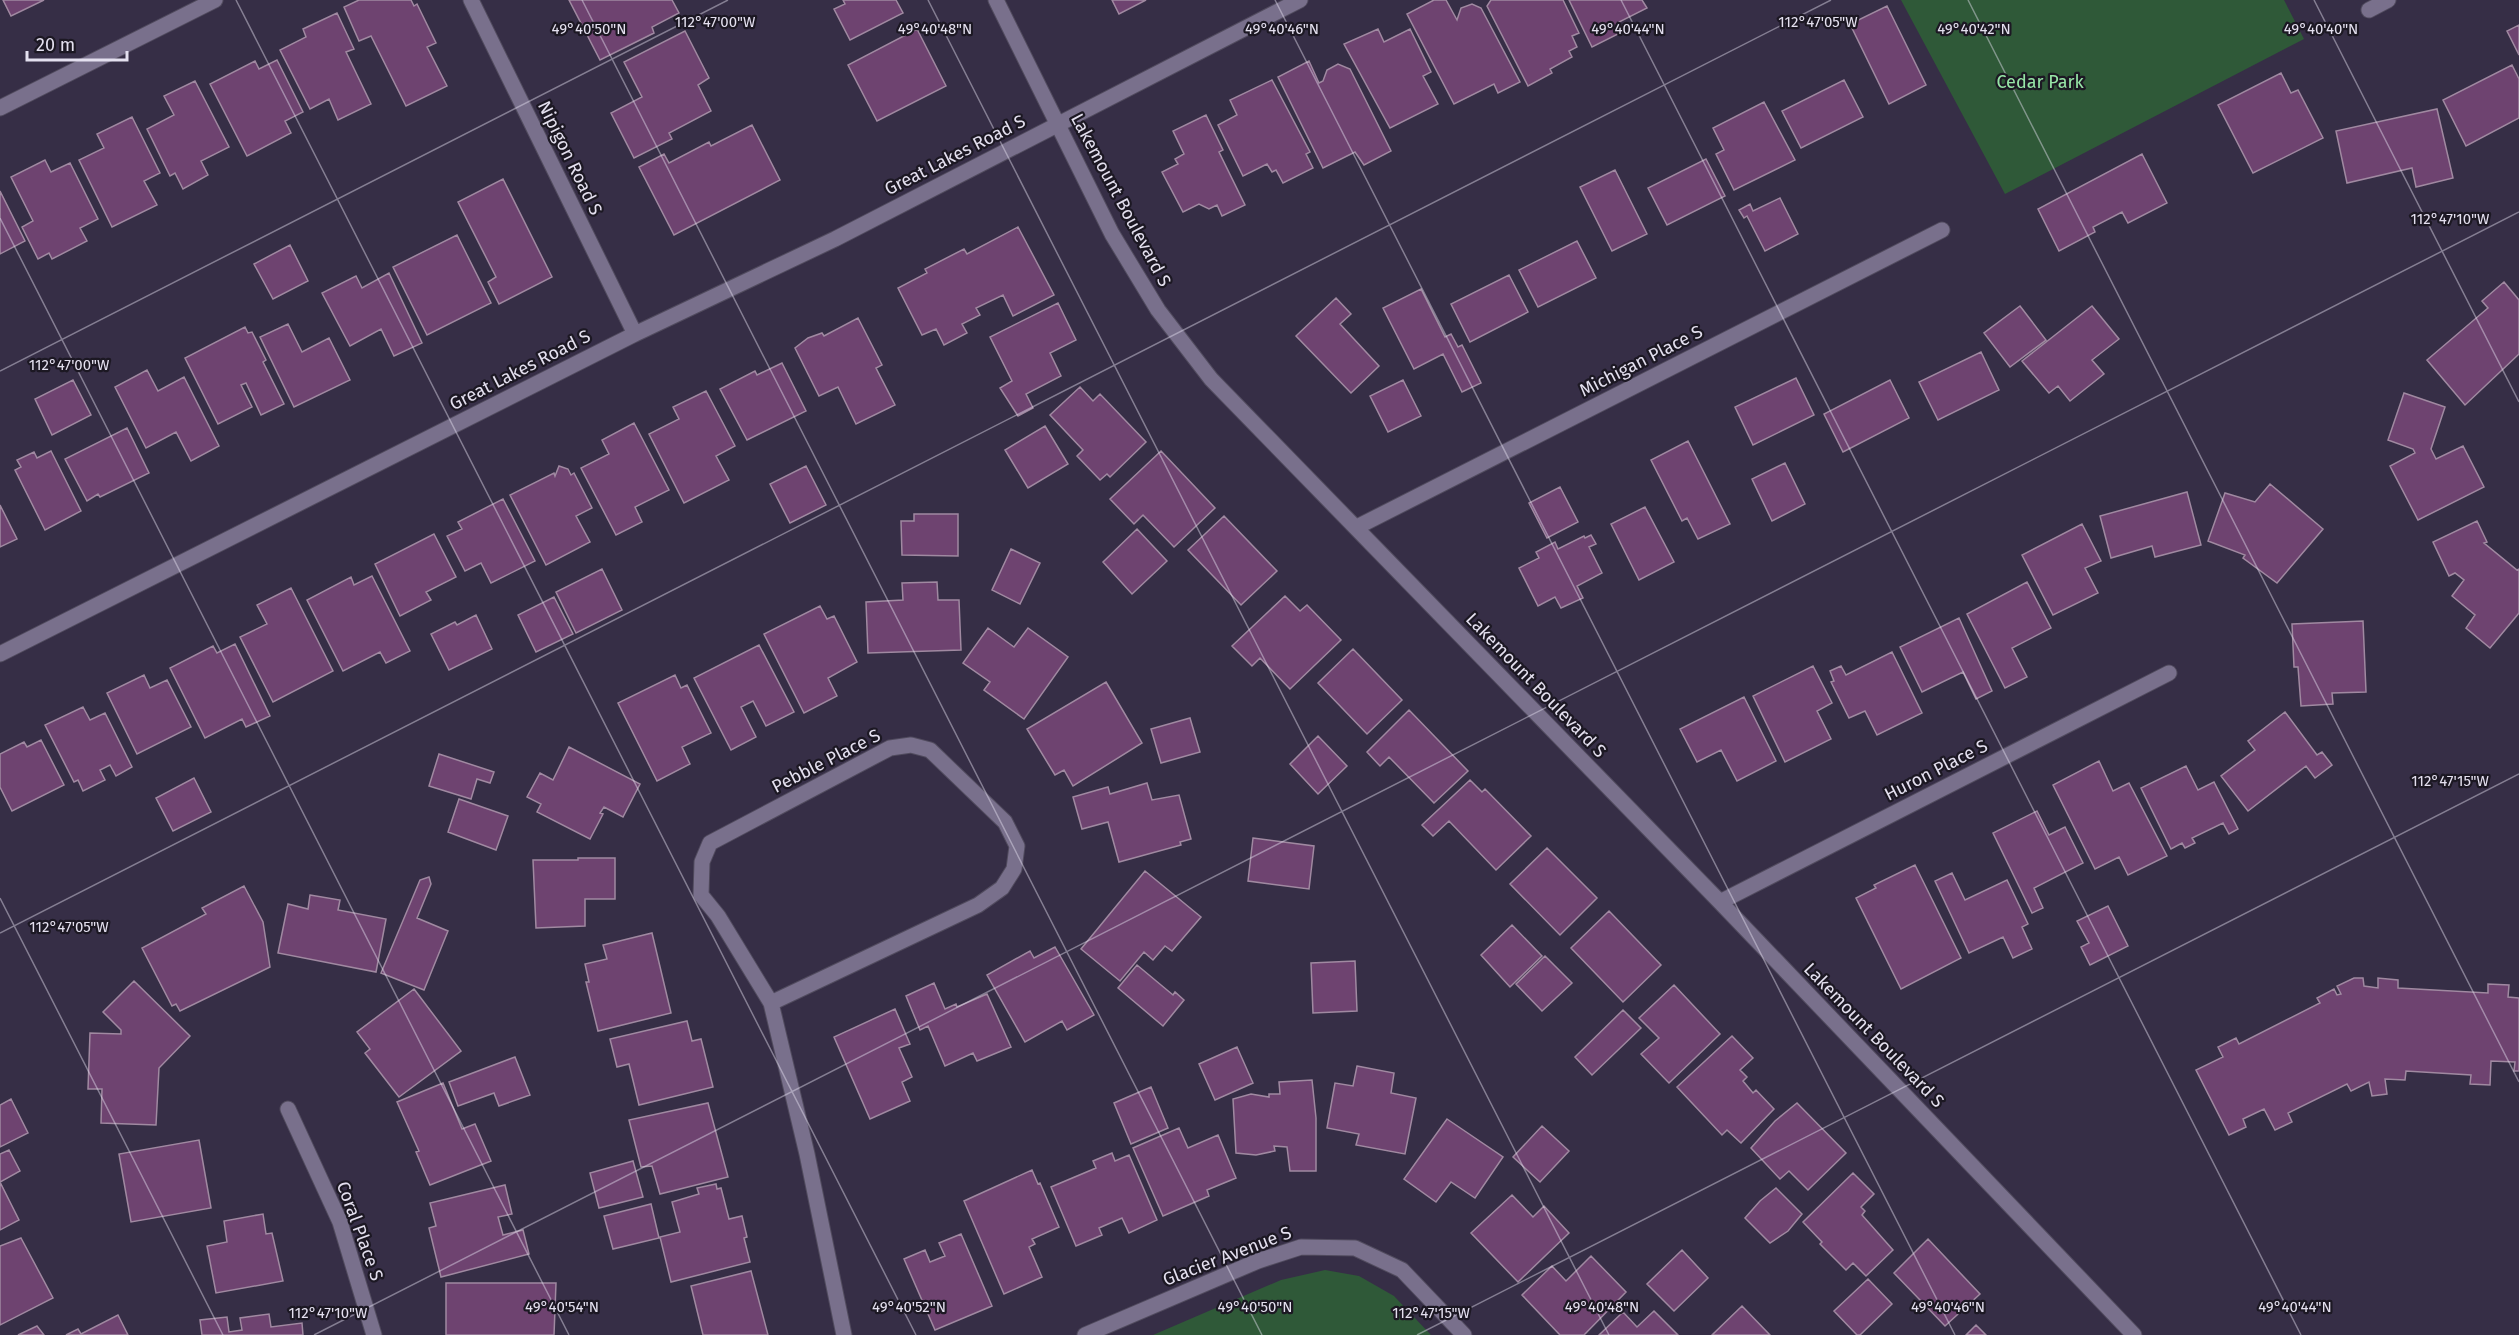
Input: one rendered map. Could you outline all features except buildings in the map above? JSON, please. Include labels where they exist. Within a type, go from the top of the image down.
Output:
[{"type":"street","points":[[0,108],[215,0]]},
{"type":"street","name":"Nipigon Road S","points":[[471,0],[634,334]]},
{"type":"street","name":"Lakemount Boulevard S","points":[[996,0],[1112,234],[1158,310],[1211,379],[1720,902],[2134,1335]]},
{"type":"street","name":"Great Lakes Road S","points":[[0,654],[634,334],[835,239],[1300,0]]},
{"type":"street","points":[[2369,10],[2388,0]]},
{"type":"street","name":"Michigan Place S","points":[[1357,527],[1942,231]]},
{"type":"street","name":"Huron Place S","points":[[1720,902],[2169,673]]},
{"type":"street","name":"Pebble Place S","points":[[771,1003],[978,905],[1002,888],[1014,869],[1017,846],[1005,822],[930,750],[911,745],[890,748],[710,843],[702,862],[701,895],[718,916],[771,1003],[807,1154],[844,1335]]},
{"type":"street","name":"Coral Place S","points":[[288,1109],[340,1222],[374,1335]]},
{"type":"street","name":"Glacier Avenue S","points":[[1086,1335],[1258,1261],[1301,1247],[1355,1248],[1402,1270],[1464,1335]]},
{"type":"green space","name":"Cedar Park","points":[[1901,0],[2284,0],[2304,39],[2005,194]]},
{"type":"green space","points":[[1325,1270],[1359,1276],[1394,1296],[1431,1335],[1153,1335],[1281,1280]]}]
